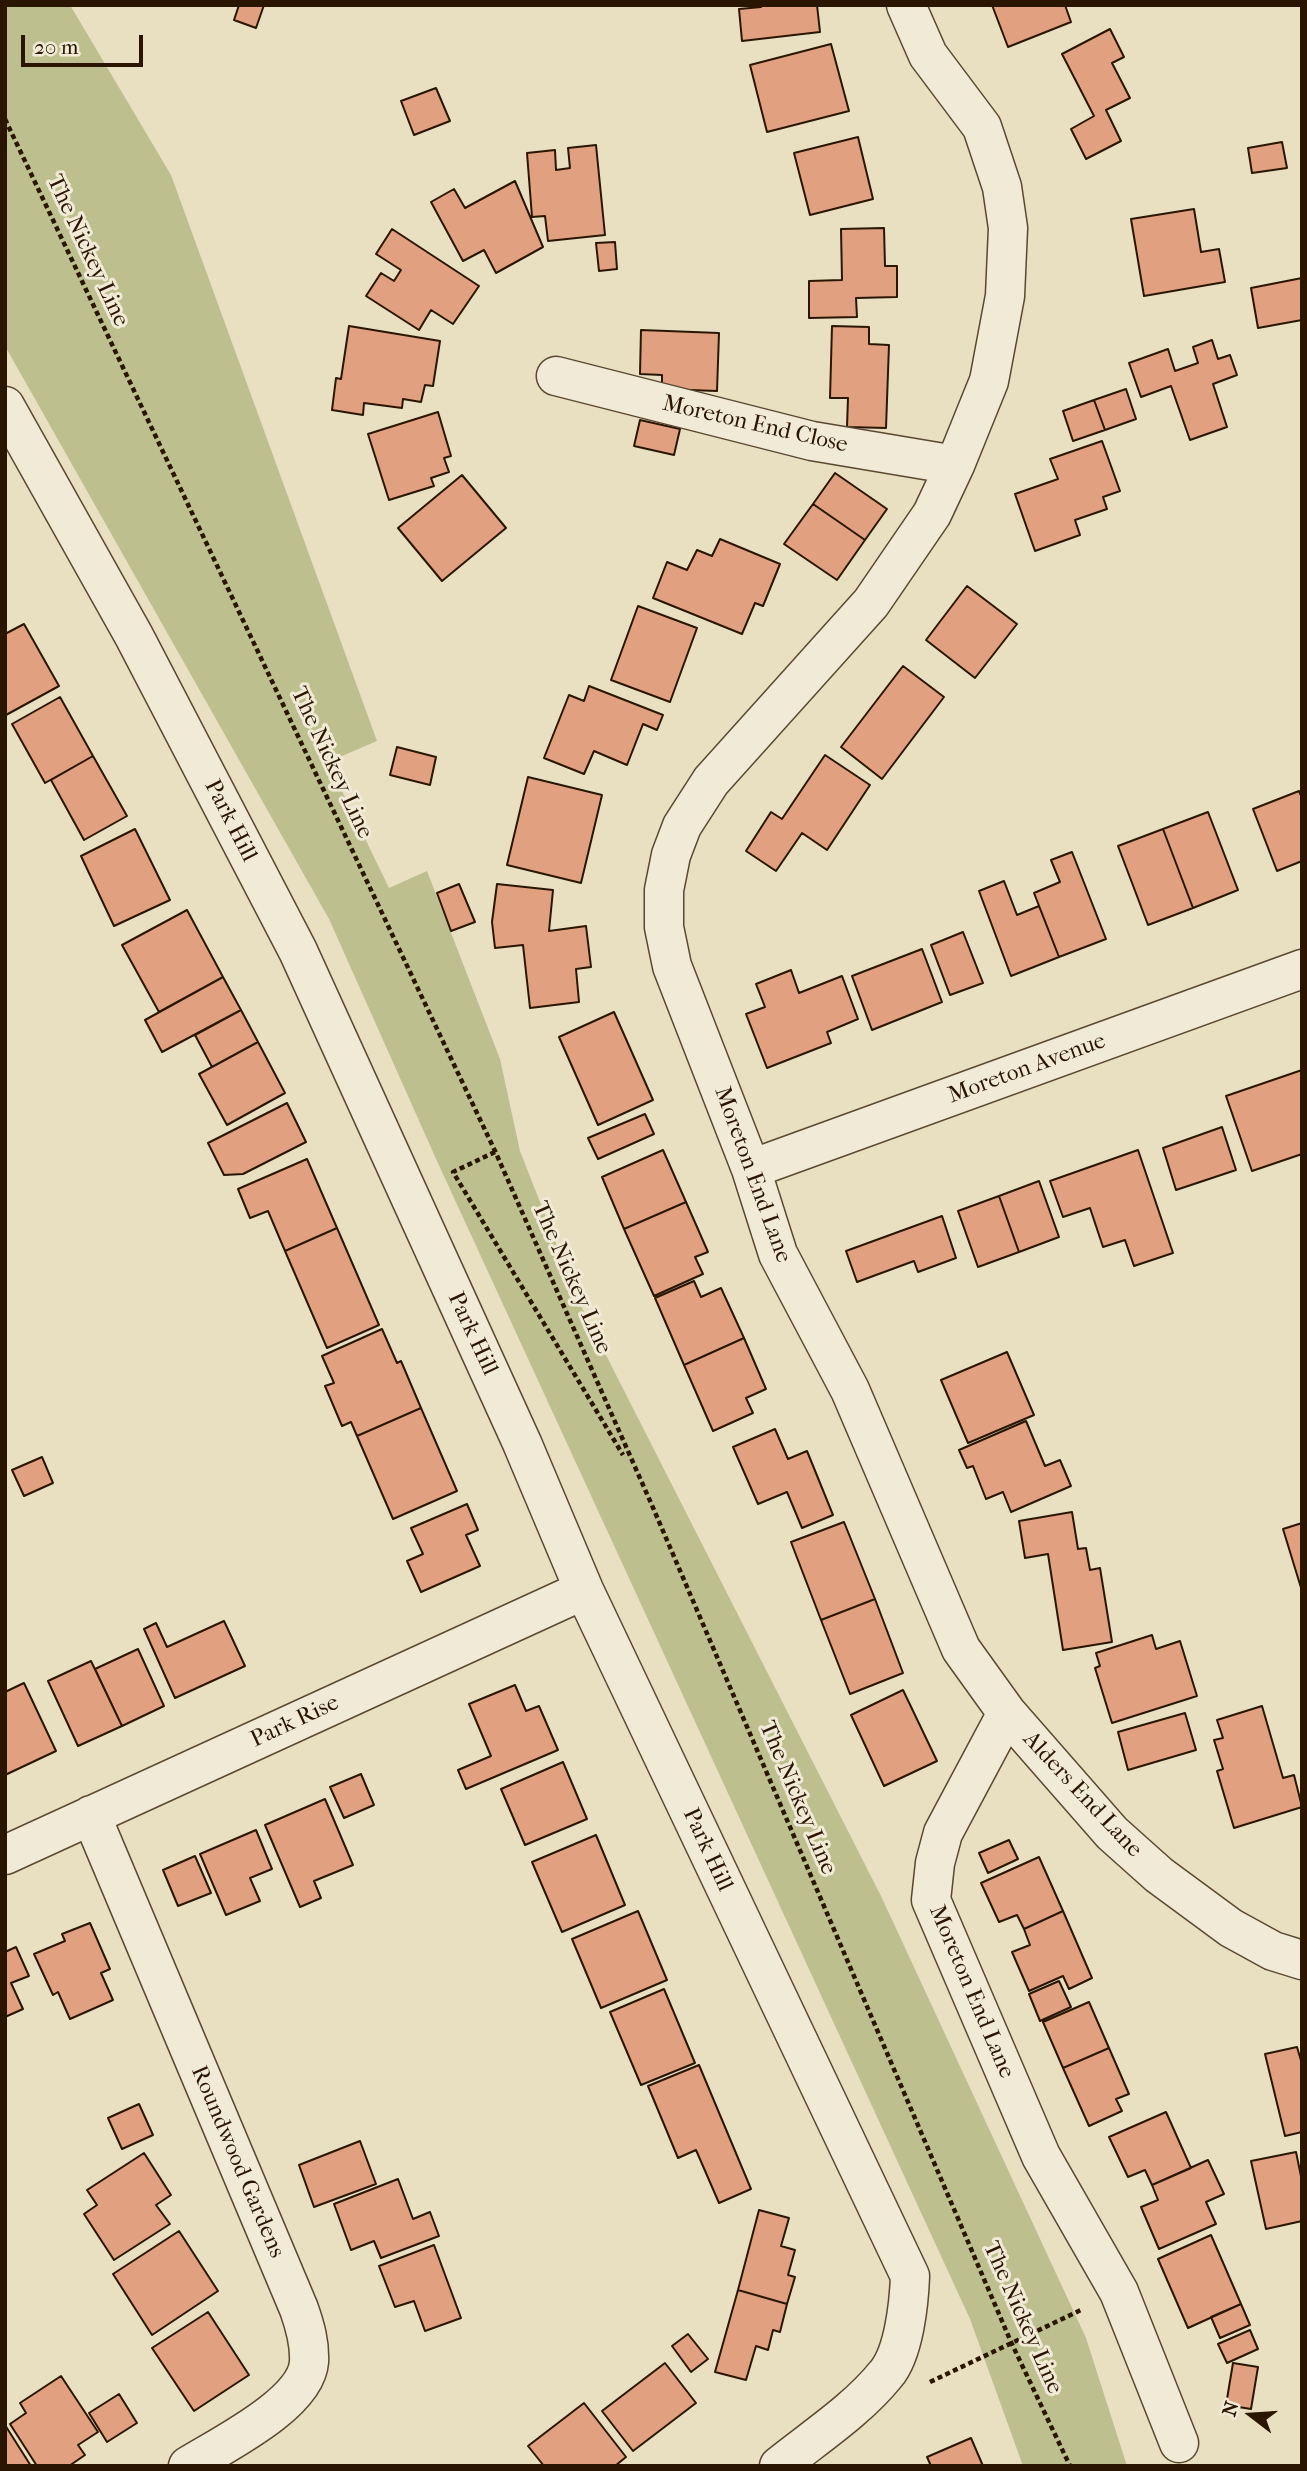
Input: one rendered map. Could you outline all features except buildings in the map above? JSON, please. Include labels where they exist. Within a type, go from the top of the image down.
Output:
[{"type":"street","name":"Moreton End Lane","points":[[906,5],[928,55],[982,127],[1002,187],[1008,228],[1005,296],[989,381],[932,514],[871,603],[711,780],[682,826],[671,855],[664,890],[664,927],[672,966],[751,1169],[778,1254],[850,1390],[961,1649],[1007,1713],[943,1833],[935,1863],[931,1900],[1041,2156],[1119,2292],[1179,2443]]},
{"type":"street","name":"Moreton End Close","points":[[556,376],[811,441],[955,465]]},
{"type":"street","name":"Park Hill","points":[[5,407],[134,636],[298,951],[522,1443],[584,1590],[910,2276],[909,2305],[900,2343],[888,2373],[854,2407],[779,2466]]},
{"type":"street","name":"Moreton Avenue","points":[[751,1169],[1302,969]]},
{"type":"street","name":"Park Rise","points":[[5,1855],[584,1590]]},
{"type":"street","name":"Alders End Lane","points":[[1007,1713],[1112,1833],[1159,1875],[1231,1928],[1273,1951],[1302,1960]]},
{"type":"street","name":"Roundwood Gardens","points":[[90,1815],[294,2296],[308,2335],[309,2365],[298,2389],[281,2408],[188,2466]]},
{"type":"path","name":"The Nickey Line","points":[[5,119],[495,1151],[651,1503],[1011,2342],[1070,2466]]},
{"type":"path","points":[[495,1151],[453,1172],[622,1455]]},
{"type":"path","points":[[1011,2342],[1119,2292]]},
{"type":"green space","points":[[5,5],[70,5],[171,175],[377,741],[328,762],[389,888],[427,871],[500,1059],[520,1151],[580,1304],[881,1896],[1086,2338],[1127,2466],[1023,2466],[970,2319],[437,1161],[329,919],[5,346]]}]
